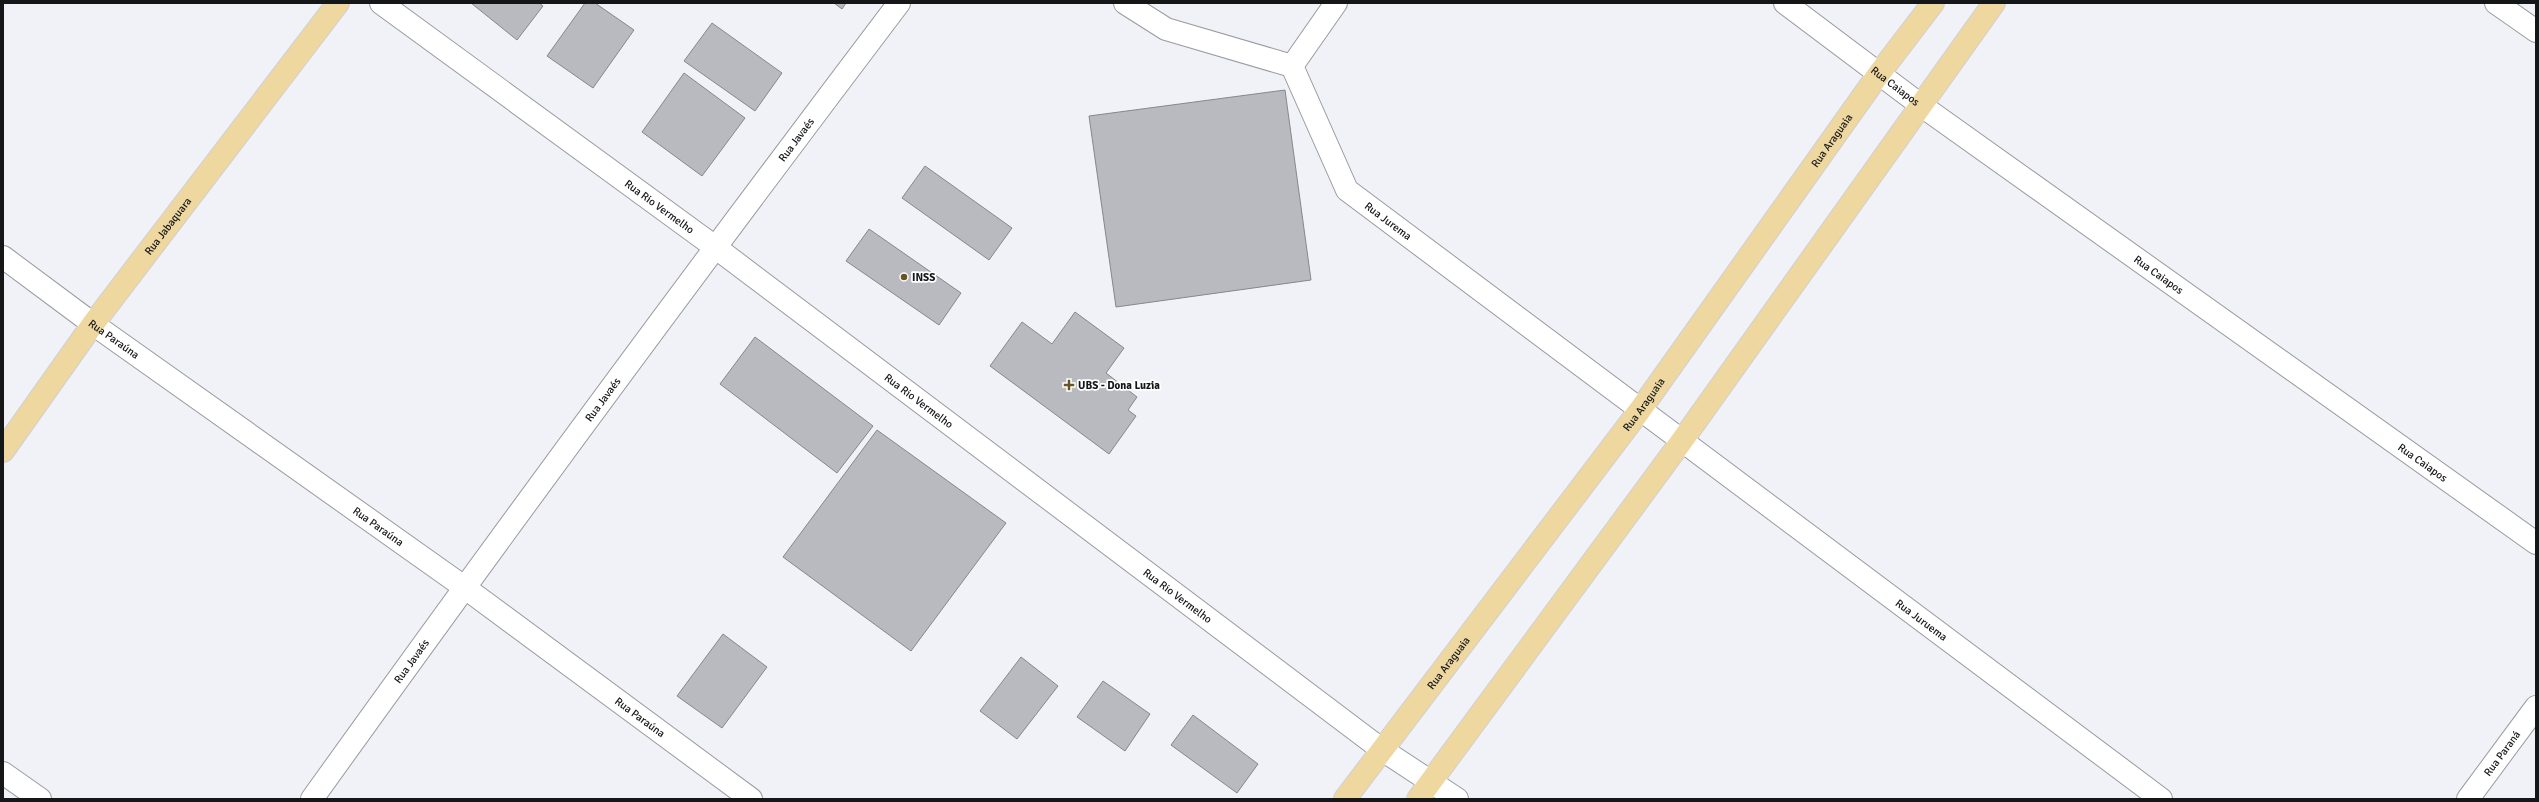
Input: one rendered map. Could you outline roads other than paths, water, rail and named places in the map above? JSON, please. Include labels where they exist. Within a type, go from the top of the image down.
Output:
[{"type":"main road","name":"Rua Jabaquara","points":[[3,451],[92,324],[338,3]]},
{"type":"main road","name":"Rua Araguaia","points":[[1345,799],[1381,749],[1640,410],[1878,75],[1933,3]]},
{"type":"main road","points":[[1418,799],[1681,442],[1994,3]]},
{"type":"street","name":"Rua Rio Vermelho","points":[[381,3],[715,246],[1381,749],[1431,780],[1457,799]]},
{"type":"street","name":"Rua Javaés","points":[[312,799],[464,587],[715,246],[899,3]]},
{"type":"street","points":[[1125,3],[1166,29],[1292,66],[1336,3]]},
{"type":"street","name":"Rua Caiapos","points":[[1785,3],[1878,75],[2536,543]]},
{"type":"street","points":[[2496,3],[2536,31]]},
{"type":"street","name":"Rua Jurema","points":[[1292,66],[1347,190],[1681,442]]},
{"type":"street","name":"Rua Paraúna","points":[[3,257],[92,324],[464,587],[750,799]]},
{"type":"street","name":"Rua Juruema","points":[[1681,442],[2161,799]]},
{"type":"street","name":"Rua Paraná","points":[[2468,799],[2536,707]]},
{"type":"street","points":[[3,773],[40,799]]},
{"type":"place","name":"INSS","points":[[904,277]]},
{"type":"place","name":"UBS - Dona Luzia","points":[[1069,385]]}]
